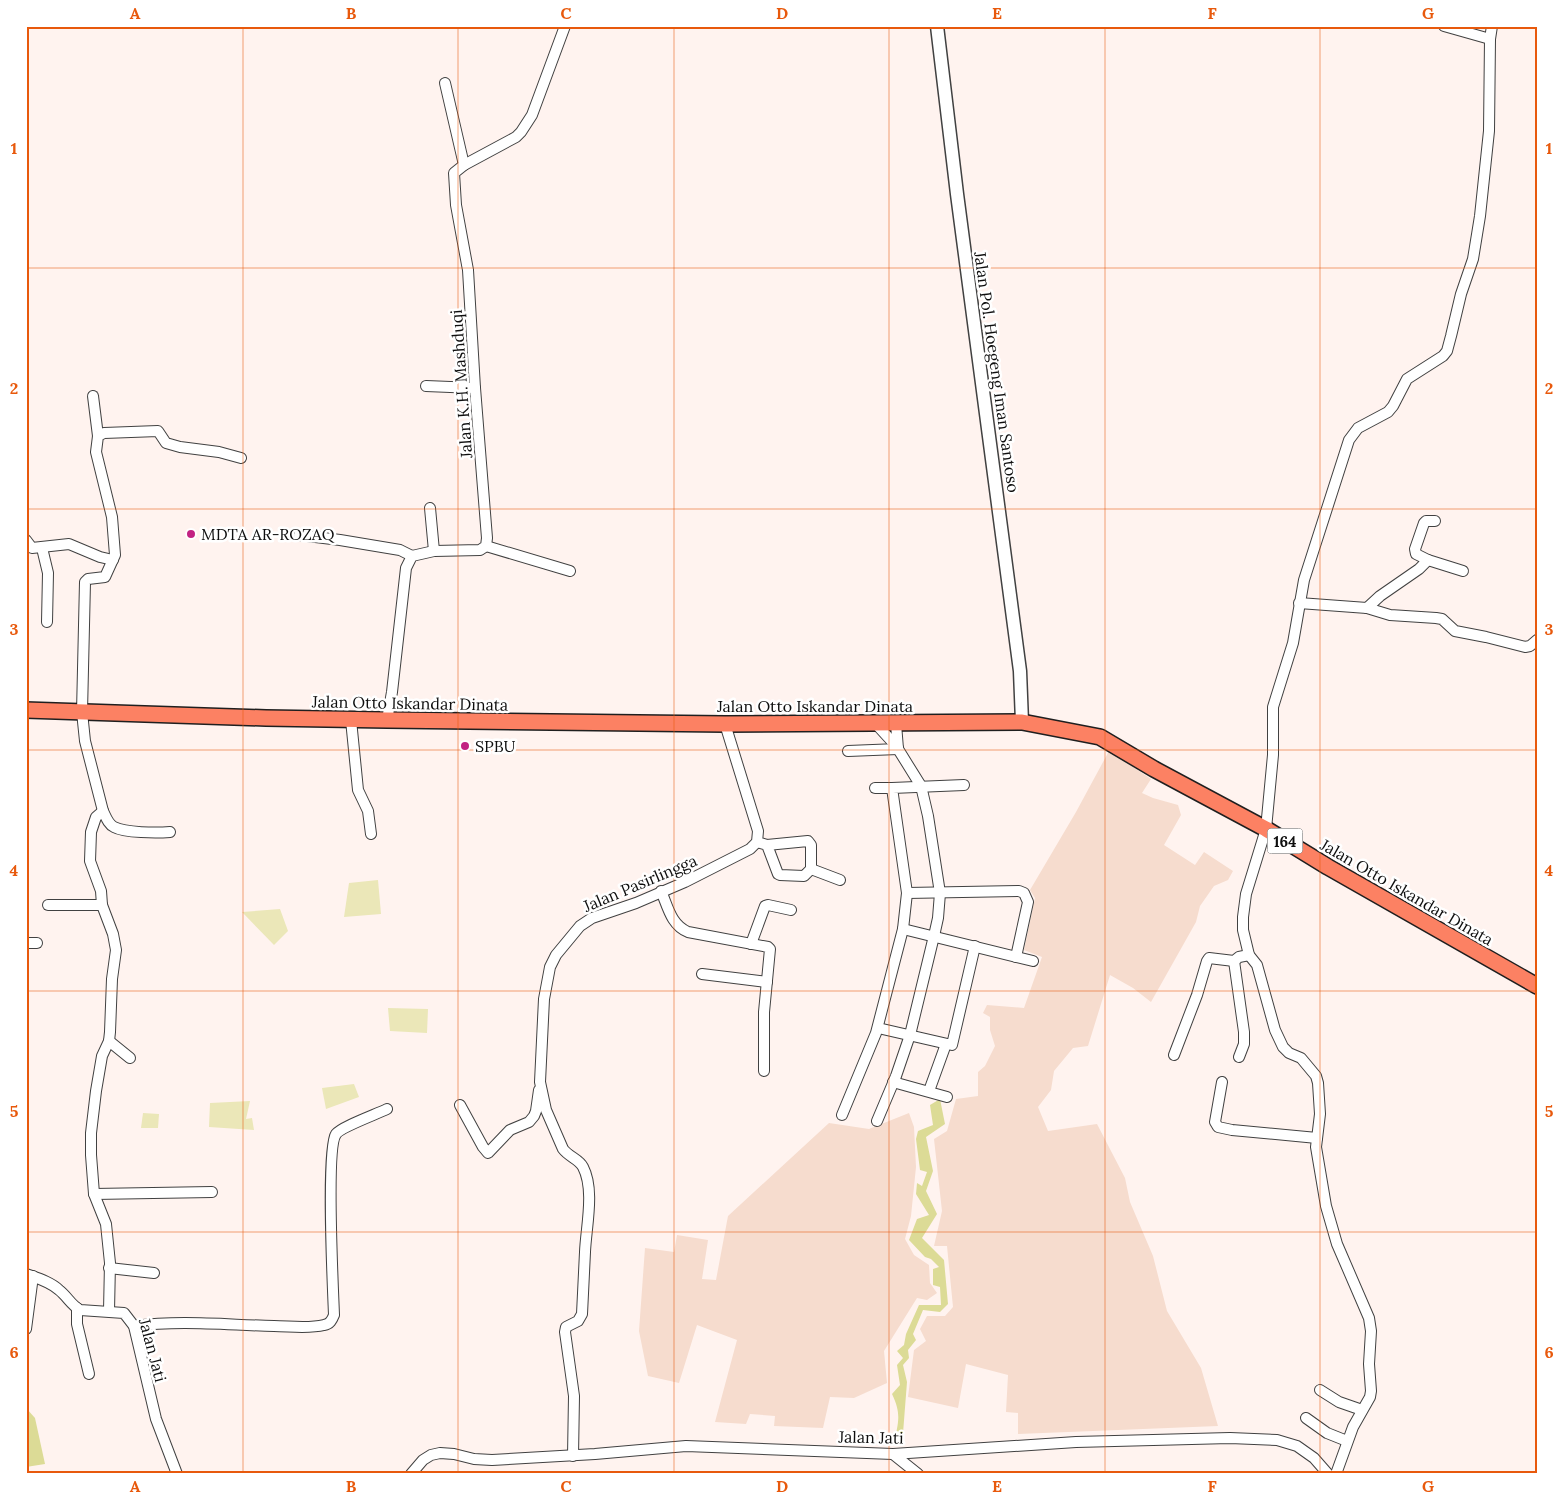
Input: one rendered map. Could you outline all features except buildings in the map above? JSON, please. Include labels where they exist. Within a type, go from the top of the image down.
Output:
[{"type":"main road","name":"Jalan Otto Iskandar Dinata","points":[[26,710],[351,720],[725,724],[1022,722],[1100,737],[1154,769],[1266,829],[1328,868],[1537,986]]},
{"type":"street","points":[[445,83],[464,165],[516,137],[521,132],[532,115],[565,26]]},
{"type":"street","name":"Jalan Pol. Hoegeng Iman Santoso","points":[[937,26],[957,194],[1020,671],[1022,722]]},
{"type":"street","points":[[1444,26],[1490,39]]},
{"type":"street","points":[[1336,1474],[1347,1442],[1372,1391],[1369,1364],[1371,1332],[1369,1318],[1337,1244],[1330,1222],[1320,1171],[1317,1138],[1320,1114],[1316,1076],[1301,1058],[1289,1053],[1283,1047],[1276,1030],[1257,965],[1249,955],[1242,917],[1248,886],[1266,829],[1274,755],[1273,707],[1293,643],[1304,580],[1349,440],[1358,428],[1388,412],[1393,406],[1406,379],[1443,356],[1447,350],[1460,294],[1473,259],[1480,216],[1489,131],[1490,39],[1492,26]]},
{"type":"street","name":"Jalan K.H. Mashduqi","points":[[464,165],[454,173],[454,185],[468,270],[475,388],[484,485],[486,546]]},
{"type":"street","points":[[426,386],[475,388]]},
{"type":"street","points":[[93,396],[98,436],[96,452],[112,517],[115,555],[105,577],[88,579],[85,582],[82,712],[85,741],[107,821],[115,827],[155,833],[170,832]]},
{"type":"street","points":[[98,436],[110,432],[158,431],[166,443],[180,447],[219,452],[241,458]]},
{"type":"street","points":[[430,508],[434,551]]},
{"type":"street","points":[[1435,521],[1426,521],[1424,523],[1415,549],[1416,554],[1462,571]]},
{"type":"street","points":[[299,535],[400,550],[412,556],[434,551],[480,550],[486,546],[570,571]]},
{"type":"street","points":[[26,540],[31,548],[69,544],[112,560]]},
{"type":"street","points":[[42,548],[48,572],[47,622]]},
{"type":"street","points":[[387,720],[406,568],[412,556]]},
{"type":"street","points":[[1368,608],[1380,596],[1419,569],[1428,560]]},
{"type":"street","points":[[1299,603],[1368,608],[1390,615],[1442,619],[1455,632],[1486,637],[1525,647],[1530,646],[1537,640]]},
{"type":"street","points":[[351,720],[358,790],[368,811],[371,834]]},
{"type":"street","points":[[725,724],[762,844],[778,874],[804,876],[811,869],[811,845],[808,841],[762,844]]},
{"type":"street","points":[[876,724],[898,748],[921,786],[928,816],[940,893],[938,918],[910,1035],[877,1121]]},
{"type":"street","points":[[896,724],[898,748]]},
{"type":"street","points":[[848,751],[898,748]]},
{"type":"street","points":[[875,788],[964,785]]},
{"type":"street","points":[[842,1115],[878,1028],[903,929],[907,894],[892,788]]},
{"type":"street","points":[[103,811],[96,817],[92,832],[90,861],[101,891],[102,905],[113,934],[116,950],[112,979],[109,1041],[102,1056],[92,1125],[91,1155],[94,1194],[106,1224],[110,1268],[109,1311]]},
{"type":"street","name":"Jalan Pasirlingga","points":[[573,1456],[574,1396],[564,1332],[566,1327],[578,1320],[582,1314],[585,1251],[590,1203],[585,1172],[580,1162],[567,1154],[564,1149],[546,1110],[540,1082],[544,998],[550,967],[556,954],[580,926],[592,918],[636,903],[685,882],[762,844]]},
{"type":"street","points":[[811,869],[840,880]]},
{"type":"street","points":[[661,891],[675,923],[680,928],[688,932],[768,947],[770,949],[764,1012],[764,1071]]},
{"type":"street","points":[[907,894],[1024,893],[1028,902],[1016,957]]},
{"type":"street","points":[[48,905],[102,905]]},
{"type":"street","points":[[751,944],[764,906],[768,905],[791,910]]},
{"type":"street","points":[[903,929],[1033,962]]},
{"type":"street","points":[[26,943],[37,943]]},
{"type":"street","points":[[878,1028],[946,1044],[954,1043],[975,946]]},
{"type":"street","points":[[1234,961],[1238,957],[1249,955]]},
{"type":"street","points":[[1174,1054],[1197,995],[1207,961],[1209,958],[1214,958],[1234,961]]},
{"type":"street","points":[[1234,961],[1244,1032],[1244,1044],[1240,1057]]},
{"type":"street","points":[[702,974],[767,982]]},
{"type":"street","points":[[109,1041],[130,1058]]},
{"type":"street","points":[[929,1091],[946,1044]]},
{"type":"street","points":[[460,1105],[488,1153],[510,1130],[529,1122],[534,1116],[540,1082]]},
{"type":"street","points":[[893,1082],[947,1097]]},
{"type":"street","points":[[1222,1082],[1215,1122],[1218,1127],[1317,1138]]},
{"type":"street","points":[[134,1326],[187,1322],[298,1326],[325,1325],[330,1322],[334,1315],[330,1167],[332,1140],[338,1132],[387,1109]]},
{"type":"street","points":[[94,1194],[212,1192]]},
{"type":"street","points":[[110,1268],[154,1272]]},
{"type":"street","points":[[26,1329],[30,1275],[53,1285],[77,1308],[77,1324],[89,1374]]},
{"type":"street","name":"Jalan Jati","points":[[77,1308],[92,1311],[124,1312],[134,1326],[156,1420],[177,1474]]},
{"type":"street","points":[[1320,1390],[1339,1402],[1362,1410]]},
{"type":"street","points":[[1306,1418],[1327,1433],[1347,1442]]},
{"type":"street","name":"Jalan Jati","points":[[411,1474],[423,1460],[440,1453],[492,1460],[573,1456],[686,1446],[896,1454],[1076,1442],[1249,1438],[1277,1440],[1297,1446],[1314,1458],[1328,1474]]},
{"type":"street","points":[[896,1454],[918,1474]]},
{"type":"shaded area","points":[[1109,751],[1151,779],[1142,793],[1178,805],[1181,815],[1164,845],[1195,865],[1204,852],[1233,871],[1228,880],[1214,886],[1200,906],[1196,922],[1151,1002],[1133,988],[1110,975],[1088,1046],[1073,1048],[1054,1071],[1051,1090],[1038,1107],[1048,1131],[1097,1124],[1125,1178],[1130,1202],[1153,1256],[1167,1311],[1201,1368],[1218,1426],[1018,1434],[1018,1413],[1006,1412],[1008,1375],[966,1364],[958,1408],[908,1397],[914,1350],[926,1341],[920,1329],[927,1316],[945,1316],[953,1307],[947,1246],[934,1246],[942,1211],[934,1139],[947,1131],[956,1099],[978,1096],[978,1072],[985,1066],[995,1046],[990,1030],[990,1017],[983,1013],[987,1005],[1024,1008],[1042,957],[1024,950],[1035,898],[1030,890]]},
{"type":"shaded area","points":[[378,880],[381,914],[344,917],[349,883]]},
{"type":"shaded area","points":[[280,909],[288,931],[274,945],[242,912]]},
{"type":"shaded area","points":[[388,1008],[428,1009],[427,1033],[390,1031]]},
{"type":"shaded area","points":[[354,1084],[359,1097],[326,1109],[322,1088]]},
{"type":"shaded area","points":[[940,1099],[945,1124],[926,1137],[933,1171],[926,1191],[937,1214],[922,1238],[944,1260],[948,1304],[940,1312],[923,1310],[913,1334],[916,1340],[908,1350],[909,1358],[903,1365],[907,1382],[902,1446],[894,1444],[898,1413],[892,1394],[900,1385],[897,1365],[903,1358],[897,1351],[904,1345],[906,1334],[919,1305],[941,1305],[940,1287],[933,1285],[933,1269],[939,1267],[931,1259],[925,1257],[909,1240],[917,1219],[929,1215],[916,1194],[917,1183],[922,1186],[927,1172],[920,1170],[916,1139],[918,1131],[933,1125],[930,1105]]},
{"type":"shaded area","points":[[250,1101],[246,1119],[252,1118],[254,1130],[209,1127],[210,1103]]},
{"type":"shaded area","points":[[143,1113],[159,1114],[158,1128],[141,1128]]},
{"type":"shaded area","points":[[909,1113],[914,1127],[916,1167],[911,1216],[905,1239],[914,1255],[929,1265],[930,1283],[937,1293],[927,1300],[917,1298],[884,1351],[887,1383],[854,1398],[830,1397],[823,1428],[774,1426],[775,1416],[750,1414],[746,1424],[715,1422],[737,1340],[697,1325],[679,1383],[648,1376],[639,1331],[645,1248],[674,1252],[677,1235],[708,1240],[702,1279],[716,1280],[728,1216],[829,1123],[869,1129]]},
{"type":"shaded area","points":[[26,1408],[35,1418],[45,1464],[26,1467]]},
{"type":"place","name":"MDTA AR-ROZAQ","points":[[191,534]]},
{"type":"place","name":"SPBU","points":[[465,746]]}]
